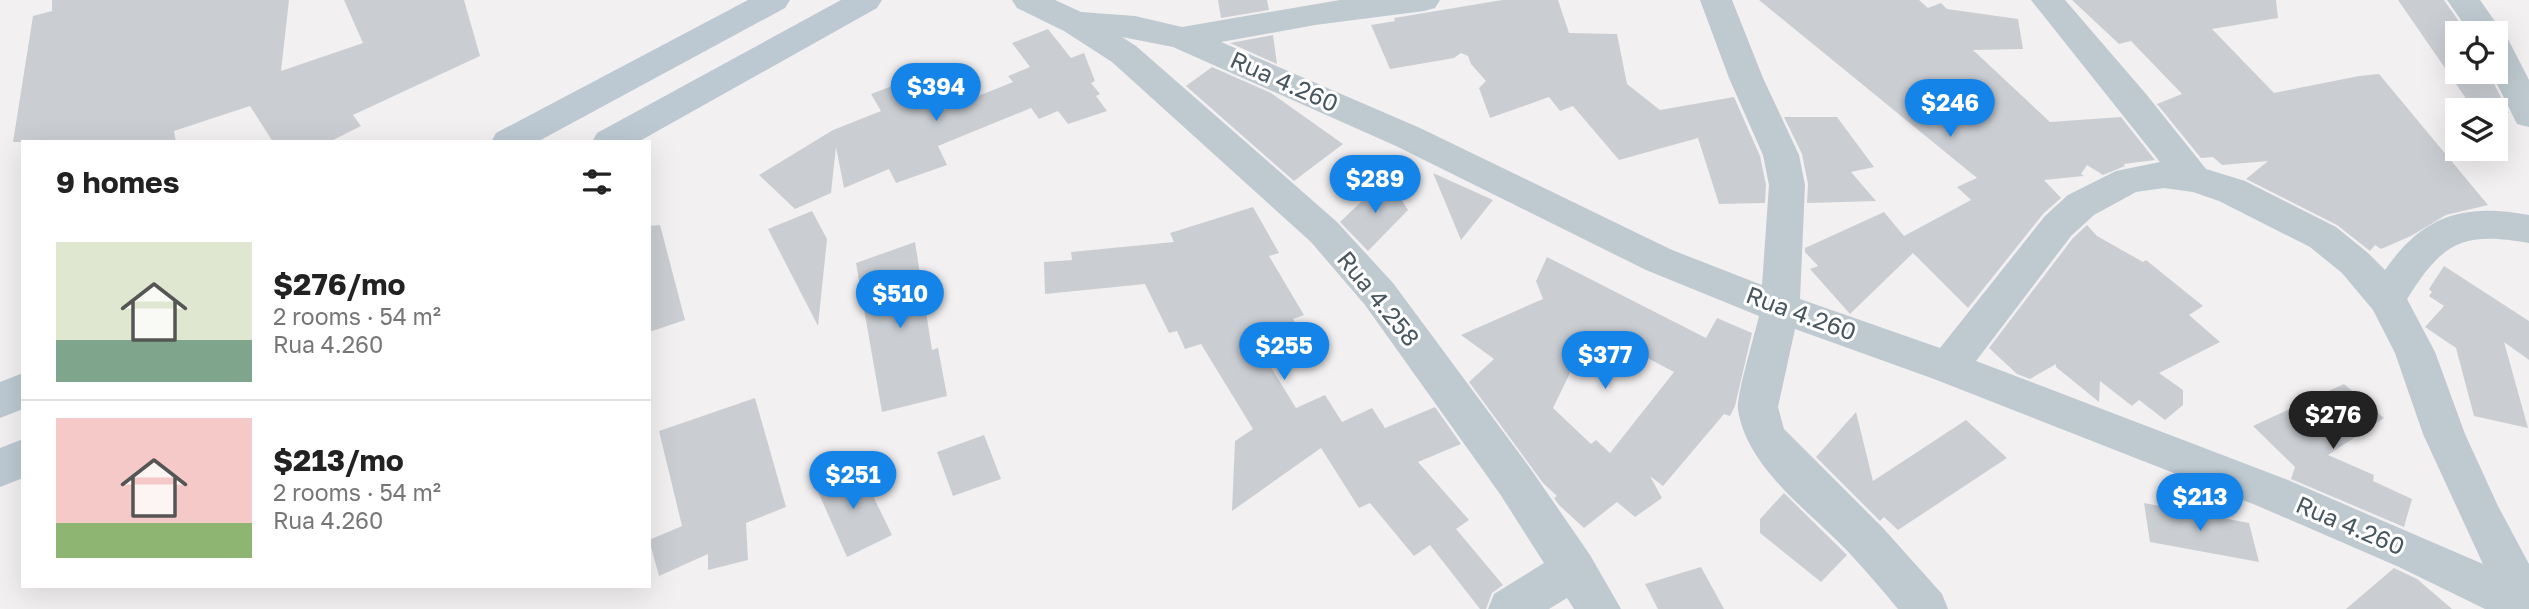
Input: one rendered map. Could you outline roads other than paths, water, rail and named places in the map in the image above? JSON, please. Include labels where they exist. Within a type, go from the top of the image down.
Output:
[{"type":"main road","points":[[512,140],[774,0]]},
{"type":"main road","points":[[613,140],[866,0]]},
{"type":"main road","points":[[0,401],[21,391]]},
{"type":"main road","points":[[0,468],[21,458]]},
{"type":"street","name":"Rua 4.258","points":[[1028,0],[1076,23],[1124,54],[1324,232],[1379,294],[1515,481],[1599,609]]},
{"type":"street","points":[[1182,37],[1315,14],[1424,0]]},
{"type":"street","points":[[1716,0],[1746,78],[1781,155],[1787,185],[1780,309],[1758,407],[1766,437],[1796,471],[1868,542],[1926,609]]},
{"type":"street","points":[[2048,0],[2193,179]]},
{"type":"street","points":[[2463,0],[2478,21]]},
{"type":"street","name":"Rua 4.260","points":[[1076,23],[1135,27],[1182,37],[1408,137],[1659,260],[1780,309],[1948,367],[2273,493],[2414,553],[2529,608]]},
{"type":"street","points":[[2508,72],[2529,115]]},
{"type":"street","points":[[1948,367],[2058,226],[2081,205],[2129,180],[2164,175],[2193,179],[2232,191],[2323,237],[2355,263],[2386,299],[2415,352],[2444,434],[2483,520],[2529,608]]},
{"type":"street","points":[[2386,299],[2399,276],[2418,255],[2457,227],[2478,224],[2529,229]]},
{"type":"street","points":[[1510,609],[1574,569]]}]
